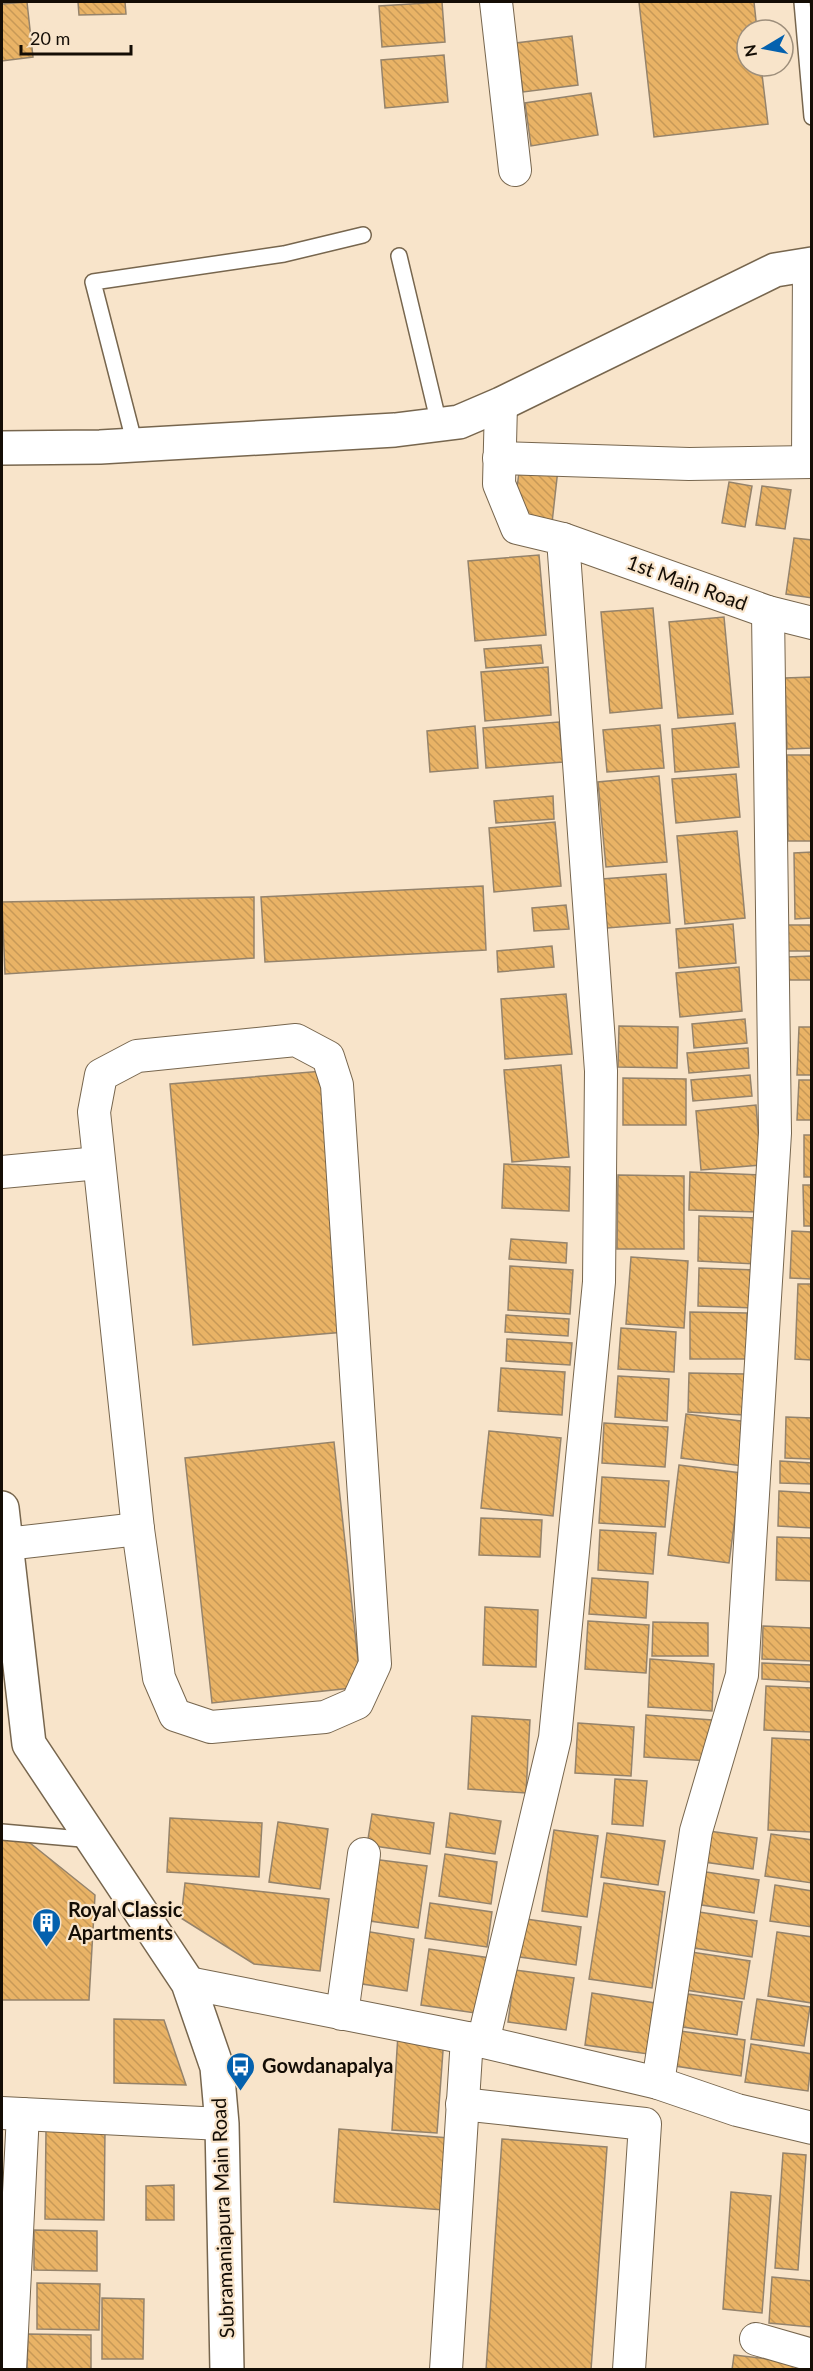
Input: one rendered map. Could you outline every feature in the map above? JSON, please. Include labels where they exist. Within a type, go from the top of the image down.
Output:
[{"type":"main road","points":[[2,448],[135,445],[395,430],[459,422],[501,404],[775,270],[810,265]]},
{"type":"main road","name":"Subramaniapura Main Road","points":[[2,1508],[28,1744],[188,1983],[217,2067],[222,2124],[227,2370]]},
{"type":"street","points":[[496,2],[515,170]]},
{"type":"street","points":[[501,404],[499,458],[689,464],[810,461],[810,265]]},
{"type":"street","name":"1st Main Road","points":[[499,458],[499,484],[517,528],[563,539],[768,612],[812,623]]},
{"type":"street","points":[[446,2370],[462,2104],[475,2040],[555,1738],[599,1282],[600,1071],[563,539]]},
{"type":"street","points":[[658,2083],[696,1831],[742,1675],[776,1133],[768,612]]},
{"type":"street","points":[[296,1040],[328,1057],[337,1085],[375,1664],[357,1703],[325,1717],[211,1727],[175,1715],[159,1678],[138,1529],[94,1112],[100,1075],[137,1056],[296,1040]]},
{"type":"street","points":[[2,1172],[99,1163]]},
{"type":"street","points":[[6,1544],[138,1529]]},
{"type":"street","points":[[342,2014],[364,1854]]},
{"type":"street","points":[[188,1983],[475,2040],[658,2083],[737,2110],[812,2128]]},
{"type":"street","points":[[462,2104],[645,2124],[629,2370]]},
{"type":"street","points":[[10,2370],[12,2114],[222,2124]]},
{"type":"street","points":[[756,2339],[812,2355]]},
{"type":"lane","points":[[802,2],[812,117]]},
{"type":"lane","points":[[135,445],[93,282],[284,254],[363,235]]},
{"type":"lane","points":[[399,256],[440,424]]},
{"type":"lane","points":[[2,1832],[93,1840]]},
{"type":"building","points":[[27,2],[33,57],[2,61],[2,4]]},
{"type":"building","points":[[78,2],[125,2],[126,14],[79,15]]},
{"type":"building","points":[[442,2],[445,42],[382,47],[379,6]]},
{"type":"building","points":[[639,2],[754,2],[756,18],[735,18],[735,78],[762,78],[768,124],[654,137]]},
{"type":"building","points":[[572,36],[578,85],[523,92],[516,43]]},
{"type":"building","points":[[444,55],[448,102],[385,108],[381,60]]},
{"type":"building","points":[[591,93],[598,135],[531,146],[525,103]]},
{"type":"building","points":[[520,465],[558,469],[552,523],[530,520],[516,495]]},
{"type":"building","points":[[729,482],[752,486],[745,527],[722,523]]},
{"type":"building","points":[[762,486],[791,490],[785,529],[756,525]]},
{"type":"building","points":[[794,538],[812,540],[812,598],[786,594]]},
{"type":"building","points":[[539,555],[546,635],[475,641],[468,561]]},
{"type":"building","points":[[653,608],[662,708],[610,713],[601,612]]},
{"type":"building","points":[[724,617],[733,714],[678,718],[669,622]]},
{"type":"building","points":[[541,645],[543,663],[486,668],[484,649]]},
{"type":"building","points":[[548,667],[551,715],[485,721],[481,672]]},
{"type":"building","points":[[812,677],[812,748],[787,749],[785,678]]},
{"type":"building","points":[[559,722],[563,762],[486,768],[483,728]]},
{"type":"building","points":[[735,723],[739,767],[675,772],[672,729]]},
{"type":"building","points":[[660,725],[664,768],[607,772],[603,730]]},
{"type":"building","points":[[475,726],[478,768],[430,772],[427,731]]},
{"type":"building","points":[[787,755],[812,755],[812,841],[788,841]]},
{"type":"building","points":[[736,774],[740,817],[676,823],[672,779]]},
{"type":"building","points":[[659,776],[667,862],[606,867],[598,782]]},
{"type":"building","points":[[553,796],[554,819],[496,823],[494,801]]},
{"type":"building","points":[[555,822],[561,886],[494,892],[489,828]]},
{"type":"building","points":[[737,831],[745,918],[685,924],[677,836]]},
{"type":"building","points":[[812,852],[812,918],[795,919],[794,853]]},
{"type":"building","points":[[666,874],[670,923],[607,928],[602,879]]},
{"type":"building","points":[[483,886],[486,950],[265,962],[261,897]]},
{"type":"building","points":[[254,897],[254,958],[5,974],[2,902]]},
{"type":"building","points":[[566,905],[569,929],[534,931],[532,908]]},
{"type":"building","points":[[733,924],[736,963],[679,968],[676,929]]},
{"type":"building","points":[[785,925],[812,925],[812,951],[786,951]]},
{"type":"building","points":[[552,946],[554,967],[498,972],[497,951]]},
{"type":"building","points":[[812,956],[812,980],[787,980],[787,957]]},
{"type":"building","points":[[739,967],[742,1011],[680,1017],[676,973]]},
{"type":"building","points":[[566,994],[572,1054],[505,1059],[501,999]]},
{"type":"building","points":[[745,1019],[747,1043],[694,1048],[692,1024]]},
{"type":"building","points":[[619,1026],[678,1027],[677,1068],[618,1067]]},
{"type":"building","points":[[799,1027],[812,1027],[812,1075],[797,1075]]},
{"type":"building","points":[[748,1048],[749,1068],[689,1073],[687,1053]]},
{"type":"building","points":[[561,1065],[569,1157],[512,1162],[504,1070]]},
{"type":"building","points":[[323,1071],[345,1332],[193,1345],[170,1084]]},
{"type":"building","points":[[750,1075],[752,1096],[693,1101],[691,1080]]},
{"type":"building","points":[[623,1078],[686,1079],[686,1125],[623,1125]]},
{"type":"building","points":[[799,1080],[812,1080],[812,1120],[797,1120]]},
{"type":"building","points":[[756,1105],[761,1165],[701,1170],[696,1111]]},
{"type":"building","points":[[804,1135],[812,1135],[812,1177],[804,1177]]},
{"type":"building","points":[[504,1164],[570,1167],[569,1211],[502,1208]]},
{"type":"building","points":[[690,1172],[761,1175],[759,1212],[689,1210]]},
{"type":"building","points":[[618,1175],[684,1176],[684,1249],[617,1249]]},
{"type":"building","points":[[803,1185],[812,1185],[812,1226],[804,1226]]},
{"type":"building","points":[[699,1216],[758,1218],[756,1264],[698,1261]]},
{"type":"building","points":[[792,1231],[812,1232],[812,1279],[790,1278]]},
{"type":"building","points":[[511,1239],[567,1243],[566,1263],[509,1259]]},
{"type":"building","points":[[631,1257],[688,1261],[684,1328],[626,1324]]},
{"type":"building","points":[[510,1266],[573,1270],[570,1314],[508,1310]]},
{"type":"building","points":[[699,1268],[756,1270],[755,1308],[698,1306]]},
{"type":"building","points":[[798,1284],[812,1284],[812,1360],[795,1359]]},
{"type":"building","points":[[690,1312],[747,1313],[747,1359],[690,1359]]},
{"type":"building","points":[[506,1315],[569,1319],[568,1336],[505,1332]]},
{"type":"building","points":[[621,1328],[676,1332],[674,1372],[618,1369]]},
{"type":"building","points":[[507,1339],[572,1343],[570,1365],[506,1361]]},
{"type":"building","points":[[501,1368],[565,1372],[562,1415],[498,1411]]},
{"type":"building","points":[[689,1373],[746,1374],[744,1415],[688,1412]]},
{"type":"building","points":[[618,1376],[669,1379],[667,1421],[615,1417]]},
{"type":"building","points":[[686,1414],[748,1422],[743,1466],[681,1458]]},
{"type":"building","points":[[786,1417],[812,1418],[812,1459],[785,1458]]},
{"type":"building","points":[[604,1423],[668,1427],[665,1467],[602,1463]]},
{"type":"building","points":[[489,1431],[561,1438],[553,1516],[481,1508]]},
{"type":"building","points":[[334,1442],[361,1687],[212,1703],[185,1458]]},
{"type":"building","points":[[780,1461],[812,1463],[812,1484],[780,1483]]},
{"type":"building","points":[[679,1465],[741,1473],[729,1563],[668,1555]]},
{"type":"building","points":[[602,1477],[669,1481],[665,1527],[599,1523]]},
{"type":"building","points":[[779,1491],[812,1493],[812,1528],[778,1526]]},
{"type":"building","points":[[481,1518],[542,1520],[540,1557],[479,1555]]},
{"type":"building","points":[[600,1530],[656,1533],[653,1574],[598,1570]]},
{"type":"building","points":[[777,1537],[812,1538],[812,1581],[776,1580]]},
{"type":"building","points":[[592,1578],[648,1582],[646,1618],[589,1614]]},
{"type":"building","points":[[485,1607],[538,1610],[536,1667],[483,1665]]},
{"type":"building","points":[[588,1621],[649,1625],[646,1673],[585,1669]]},
{"type":"building","points":[[653,1622],[708,1623],[708,1656],[652,1656]]},
{"type":"building","points":[[763,1626],[812,1628],[812,1661],[762,1659]]},
{"type":"building","points":[[650,1659],[714,1664],[712,1711],[648,1707]]},
{"type":"building","points":[[762,1663],[812,1665],[812,1682],[762,1679]]},
{"type":"building","points":[[766,1686],[812,1688],[812,1732],[764,1730]]},
{"type":"building","points":[[646,1715],[712,1720],[710,1761],[644,1757]]},
{"type":"building","points":[[472,1716],[530,1720],[526,1793],[468,1789]]},
{"type":"building","points":[[578,1723],[634,1727],[631,1776],[575,1773]]},
{"type":"building","points":[[772,1738],[812,1740],[812,1832],[768,1830]]},
{"type":"building","points":[[615,1779],[647,1781],[643,1826],[612,1824]]},
{"type":"building","points":[[450,1813],[501,1821],[495,1854],[446,1847]]},
{"type":"building","points":[[372,1814],[434,1823],[430,1854],[367,1845]]},
{"type":"building","points":[[170,1818],[262,1823],[259,1877],[167,1872]]},
{"type":"building","points":[[278,1822],[328,1829],[320,1889],[269,1882]]},
{"type":"building","points":[[554,1830],[598,1836],[587,1917],[542,1911]]},
{"type":"building","points":[[709,1831],[757,1838],[753,1869],[704,1862]]},
{"type":"building","points":[[607,1833],[665,1841],[658,1885],[601,1877]]},
{"type":"building","points":[[771,1834],[812,1840],[812,1883],[765,1876]]},
{"type":"building","name":"Royal Classic Apartments","points":[[2,1838],[25,1839],[95,1895],[89,2000],[2,2000]]},
{"type":"building","points":[[445,1854],[497,1862],[491,1904],[439,1896]]},
{"type":"building","points":[[372,1859],[427,1866],[418,1928],[363,1920]]},
{"type":"building","points":[[706,1872],[759,1880],[754,1913],[702,1905]]},
{"type":"building","points":[[185,1883],[329,1899],[320,1971],[254,1964],[181,1918]]},
{"type":"building","points":[[604,1883],[665,1892],[652,1988],[589,1979]]},
{"type":"building","points":[[775,1885],[812,1891],[812,1927],[770,1921]]},
{"type":"building","points":[[430,1903],[492,1912],[487,1947],[425,1938]]},
{"type":"building","points":[[699,1912],[757,1921],[752,1957],[694,1948]]},
{"type":"building","points":[[526,1919],[581,1927],[576,1965],[520,1957]]},
{"type":"building","points":[[364,1931],[414,1939],[407,1991],[356,1983]]},
{"type":"building","points":[[777,1932],[812,1937],[812,2003],[768,1996]]},
{"type":"building","points":[[429,1949],[490,1958],[482,2014],[421,2005]]},
{"type":"building","points":[[691,1952],[750,1961],[744,1999],[686,1990]]},
{"type":"building","points":[[515,1970],[574,1978],[566,2030],[508,2022]]},
{"type":"building","points":[[592,1993],[655,2003],[648,2054],[585,2045]]},
{"type":"building","points":[[688,1994],[742,2002],[737,2035],[683,2027]]},
{"type":"building","points":[[757,1999],[810,2007],[804,2046],[751,2039]]},
{"type":"building","points":[[114,2019],[164,2020],[186,2085],[114,2083]]},
{"type":"building","points":[[680,2031],[745,2040],[741,2076],[675,2066]]},
{"type":"building","points":[[398,2034],[444,2037],[437,2133],[392,2130]]},
{"type":"building","points":[[751,2044],[812,2054],[808,2091],[745,2082]]},
{"type":"building","points":[[339,2129],[449,2138],[444,2210],[334,2202]]},
{"type":"building","points":[[46,2130],[105,2131],[104,2220],[45,2219]]},
{"type":"building","points":[[502,2139],[607,2147],[591,2370],[486,2370]]},
{"type":"building","points":[[783,2153],[806,2155],[798,2270],[775,2268]]},
{"type":"building","points":[[174,2185],[174,2220],[146,2220],[146,2186]]},
{"type":"building","points":[[731,2192],[771,2196],[762,2313],[723,2309]]},
{"type":"building","points":[[34,2230],[97,2231],[97,2271],[34,2270]]},
{"type":"building","points":[[772,2277],[812,2281],[812,2327],[769,2323]]},
{"type":"building","points":[[37,2283],[100,2284],[99,2330],[37,2329]]},
{"type":"building","points":[[102,2298],[144,2299],[143,2359],[102,2359]]},
{"type":"building","points":[[28,2334],[91,2335],[91,2370],[27,2370]]},
{"type":"building","points":[[734,2355],[812,2364],[812,2370],[732,2370]]},
{"type":"place","name":"Royal Classic Apartments","points":[[47,1948]]},
{"type":"place","name":"Gowdanapalya","points":[[241,2092]]}]
